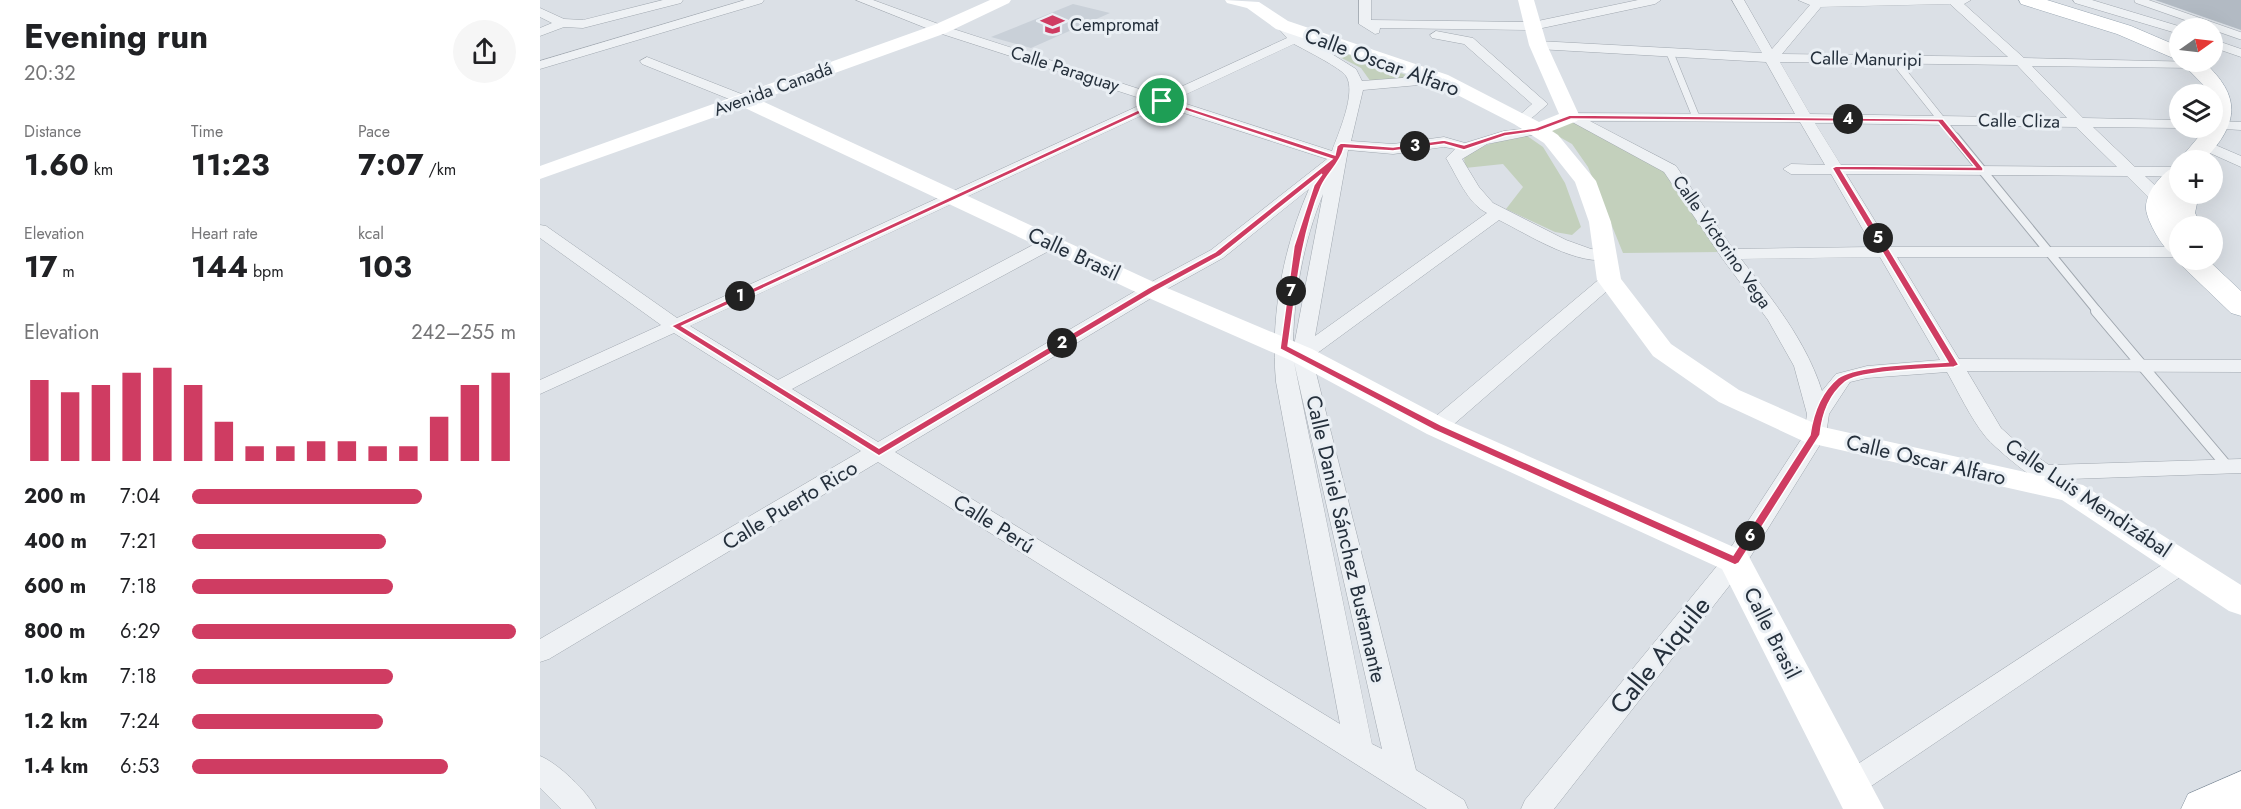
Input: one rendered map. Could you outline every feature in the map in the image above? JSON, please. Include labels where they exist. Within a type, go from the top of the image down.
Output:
[{"type":"main road","points":[[2028,0],[2124,30],[2169,50]]},
{"type":"main road","points":[[2044,0],[2132,26],[2169,41]]},
{"type":"main road","points":[[2208,72],[2227,93],[2230,104],[2222,144]]},
{"type":"main road","points":[[2219,72],[2232,78],[2241,89]]},
{"type":"main road","points":[[2169,183],[2158,199],[2161,219],[2169,223]]},
{"type":"main road","points":[[2223,265],[2241,282]]},
{"type":"main road","points":[[2203,270],[2241,307]]},
{"type":"main road","points":[[2205,809],[2241,791]]},
{"type":"street","points":[[540,12],[562,23],[572,25],[596,22],[677,0]]},
{"type":"street","points":[[540,65],[758,0]]},
{"type":"street","name":"Calle Paraguay","points":[[862,0],[940,29],[1162,101],[1339,152],[1393,149],[1444,142],[1464,147]]},
{"type":"street","name":"Avenida Canadá","points":[[540,172],[940,29],[1003,0]]},
{"type":"street","points":[[1233,0],[1251,2]]},
{"type":"street","points":[[1365,0],[1365,24]]},
{"type":"street","points":[[1437,428],[1607,268],[1589,254],[1560,244],[1487,207],[1454,158],[1464,147],[1529,125],[1570,117],[1538,45],[1526,0]]},
{"type":"street","points":[[1365,24],[1533,26],[1655,0]]},
{"type":"street","name":"Calle Luis Mendizábal","points":[[1738,0],[1805,118],[1993,432],[2072,492],[2241,602]]},
{"type":"street","points":[[1804,0],[1818,3],[1974,0]]},
{"type":"street","points":[[2079,0],[2169,27]]},
{"type":"street","points":[[1954,1],[2020,61],[2158,199]]},
{"type":"street","name":"Calle Oscar Alfaro","points":[[1251,2],[1282,25],[1441,79],[1551,139],[1585,181],[1600,222],[1607,268],[1662,350],[1729,396],[1816,424],[2072,492]]},
{"type":"street","points":[[1772,58],[1818,3]]},
{"type":"street","points":[[540,32],[562,23]]},
{"type":"street","points":[[1365,24],[1377,31],[1394,34],[1441,36],[1468,41],[1541,104],[1529,125]]},
{"type":"street","points":[[1282,25],[1295,39],[1352,72],[1357,86],[1441,79]]},
{"type":"street","points":[[540,388],[1295,39]]},
{"type":"street","name":"Calle Manuripi","points":[[1538,45],[1772,58],[2169,60]]},
{"type":"street","points":[[2223,47],[2241,53]]},
{"type":"street","name":"Calle Brasil","points":[[647,61],[744,100],[1151,290],[1292,351],[1437,428],[1735,561],[1864,809]]},
{"type":"street","name":"Calle Daniel Sánchez Bustamante","points":[[1357,86],[1354,106],[1339,152],[1286,382],[1359,750]]},
{"type":"street","name":"Calle Cliza","points":[[1570,117],[2169,124]]},
{"type":"street","name":"Calle Victorino Vega","points":[[1570,117],[1670,169],[1728,254],[1777,319],[1804,366],[1816,424]]},
{"type":"street","name":"Calle Puerto Rico","points":[[540,652],[1151,290],[1217,254],[1339,152]]},
{"type":"street","points":[[1791,168],[2169,172]]},
{"type":"street","points":[[1292,351],[1498,213]]},
{"type":"street","name":"Calle Perú","points":[[540,230],[676,326],[1453,809]]},
{"type":"street","points":[[776,389],[1052,242]]},
{"type":"street","points":[[1728,254],[2169,252]]},
{"type":"street","name":"Calle Daniel Sánchez Bustamante","points":[[1292,351],[1403,778]]},
{"type":"street","name":"Calle Aiquile","points":[[1536,809],[1735,561],[1816,424],[1832,391],[1843,378],[1867,372],[1954,365],[2241,366]]},
{"type":"street","points":[[2043,472],[2234,466]]},
{"type":"street","points":[[1851,784],[2183,563]]},
{"type":"street","points":[[540,769],[581,809]]},
{"type":"lane","points":[[2138,0],[2241,36]]},
{"type":"lane","points":[[1670,53],[1696,117]]},
{"type":"lane","points":[[1893,59],[1980,170],[2140,365],[2234,466]]},
{"type":"shaded area","name":"Cempromat","points":[[1073,4],[1110,13],[1031,48],[991,37]]},
{"type":"green space","points":[[1307,40],[1412,79],[1371,82],[1361,68]]},
{"type":"green space","points":[[1574,117],[1671,172],[1722,252],[1623,253],[1588,167],[1572,144],[1549,131]]},
{"type":"green space","points":[[1523,133],[1543,147],[1565,183],[1581,227],[1572,235],[1555,232],[1506,209],[1523,187],[1503,164],[1465,168],[1464,158],[1475,149]]},
{"type":"building","points":[[2155,0],[2241,0],[2241,30],[2223,24],[2223,18],[2207,18]]},
{"type":"place","name":"Cempromat","points":[[1052,25]]},
{"type":"route","points":[[1162,101],[676,326],[879,453],[1151,290],[1217,254],[1338,158],[1341,146],[1393,149],[1444,142],[1464,147],[1504,135],[1537,130],[1570,117],[1940,120],[1980,170],[1836,168],[1954,365],[1867,372],[1843,378],[1818,414],[1815,435],[1735,561],[1437,428],[1283,347],[1298,246],[1318,185],[1338,158],[1162,101]]}]
